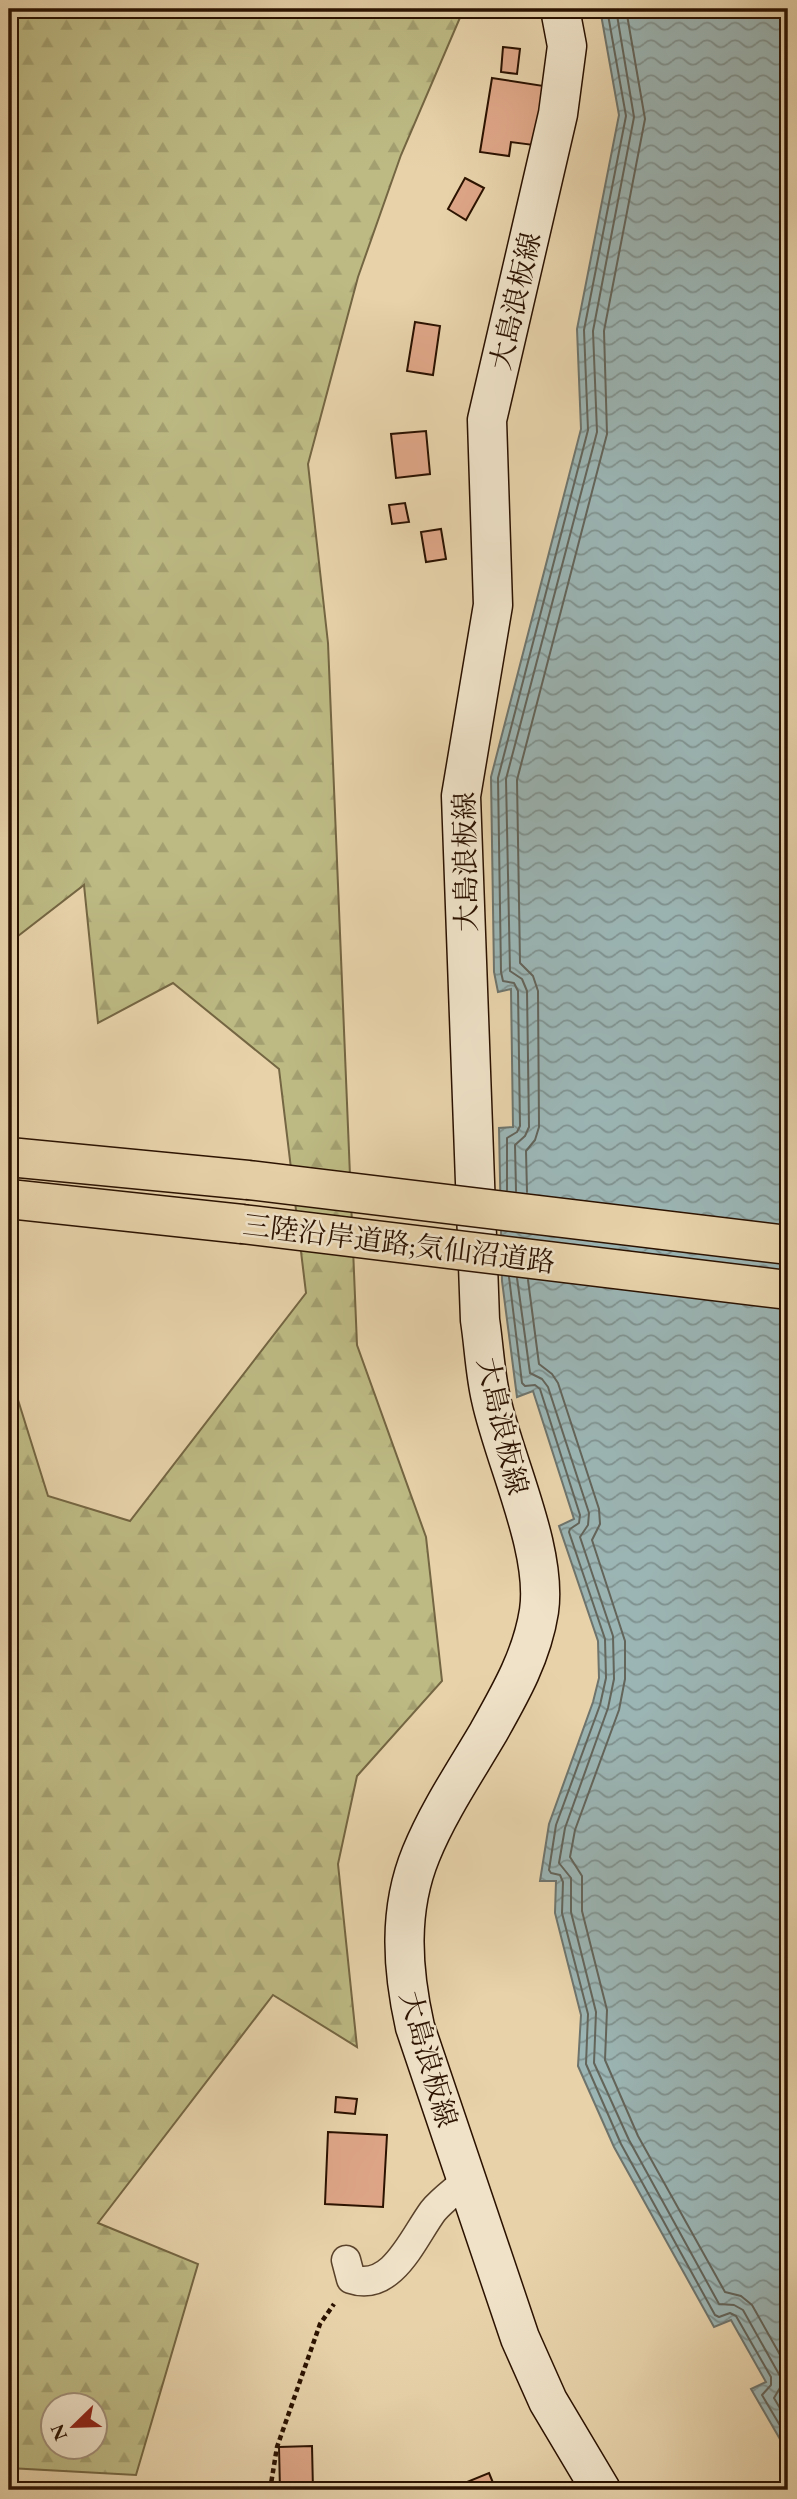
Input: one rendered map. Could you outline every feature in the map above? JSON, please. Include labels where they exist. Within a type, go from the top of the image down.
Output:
[{"type":"highway","name":"三陸沿岸道路;気仙沼道路","points":[[9,1157],[248,1180],[788,1245]]},
{"type":"highway","name":"三陸沿岸道路;気仙沼道路","points":[[9,1199],[242,1224],[788,1290]]},
{"type":"highway","points":[[9,1205],[107,1210]]},
{"type":"main road","name":"大島浪板線","points":[[560,9],[567,46],[558,114],[487,420],[493,605],[461,796],[480,1320],[491,1399],[537,1563],[539,1608],[531,1649],[514,1687],[442,1811],[421,1855],[409,1894],[404,1938],[405,1983],[415,2027],[520,2338],[548,2401],[595,2488]]},
{"type":"street","points":[[349,2269],[361,2282],[383,2277],[405,2254],[435,2209],[466,2181]]},
{"type":"path","points":[[270,2490],[277,2447],[320,2325],[349,2269]]},
{"type":"green space","points":[[9,9],[453,9],[462,13],[401,155],[358,277],[308,464],[328,643],[357,1345],[426,1537],[442,1681],[357,1776],[338,1864],[357,2047],[273,1995],[98,2223],[198,2264],[136,2475],[9,2468],[9,1371],[48,1496],[130,1521],[306,1293],[279,1069],[173,983],[98,1023],[84,885],[9,943]]},
{"type":"water","points":[[600,9],[788,9],[788,2453],[751,2389],[766,2382],[731,2320],[714,2327],[614,2147],[578,2066],[581,2015],[555,1913],[556,1881],[540,1881],[549,1824],[599,1678],[598,1641],[559,1526],[574,1519],[533,1391],[517,1397],[502,1281],[499,1128],[513,1127],[511,989],[498,992],[494,972],[491,777],[581,429],[577,329],[619,115]]},
{"type":"building","points":[[503,47],[520,49],[517,74],[501,72]]},
{"type":"building","points":[[492,78],[550,87],[541,146],[511,142],[509,156],[480,152]]},
{"type":"building","points":[[465,178],[484,188],[466,220],[448,209]]},
{"type":"building","points":[[415,322],[440,326],[433,375],[407,371]]},
{"type":"building","points":[[426,431],[430,474],[396,478],[391,434]]},
{"type":"building","points":[[405,503],[409,522],[392,524],[389,505]]},
{"type":"building","points":[[441,529],[446,559],[426,562],[421,532]]},
{"type":"building","points":[[336,2097],[357,2099],[355,2114],[335,2112]]},
{"type":"building","points":[[328,2132],[387,2135],[383,2207],[325,2204]]},
{"type":"building","points":[[312,2446],[313,2490],[280,2490],[279,2447]]},
{"type":"building","points":[[489,2473],[496,2490],[458,2490],[457,2486]]}]
